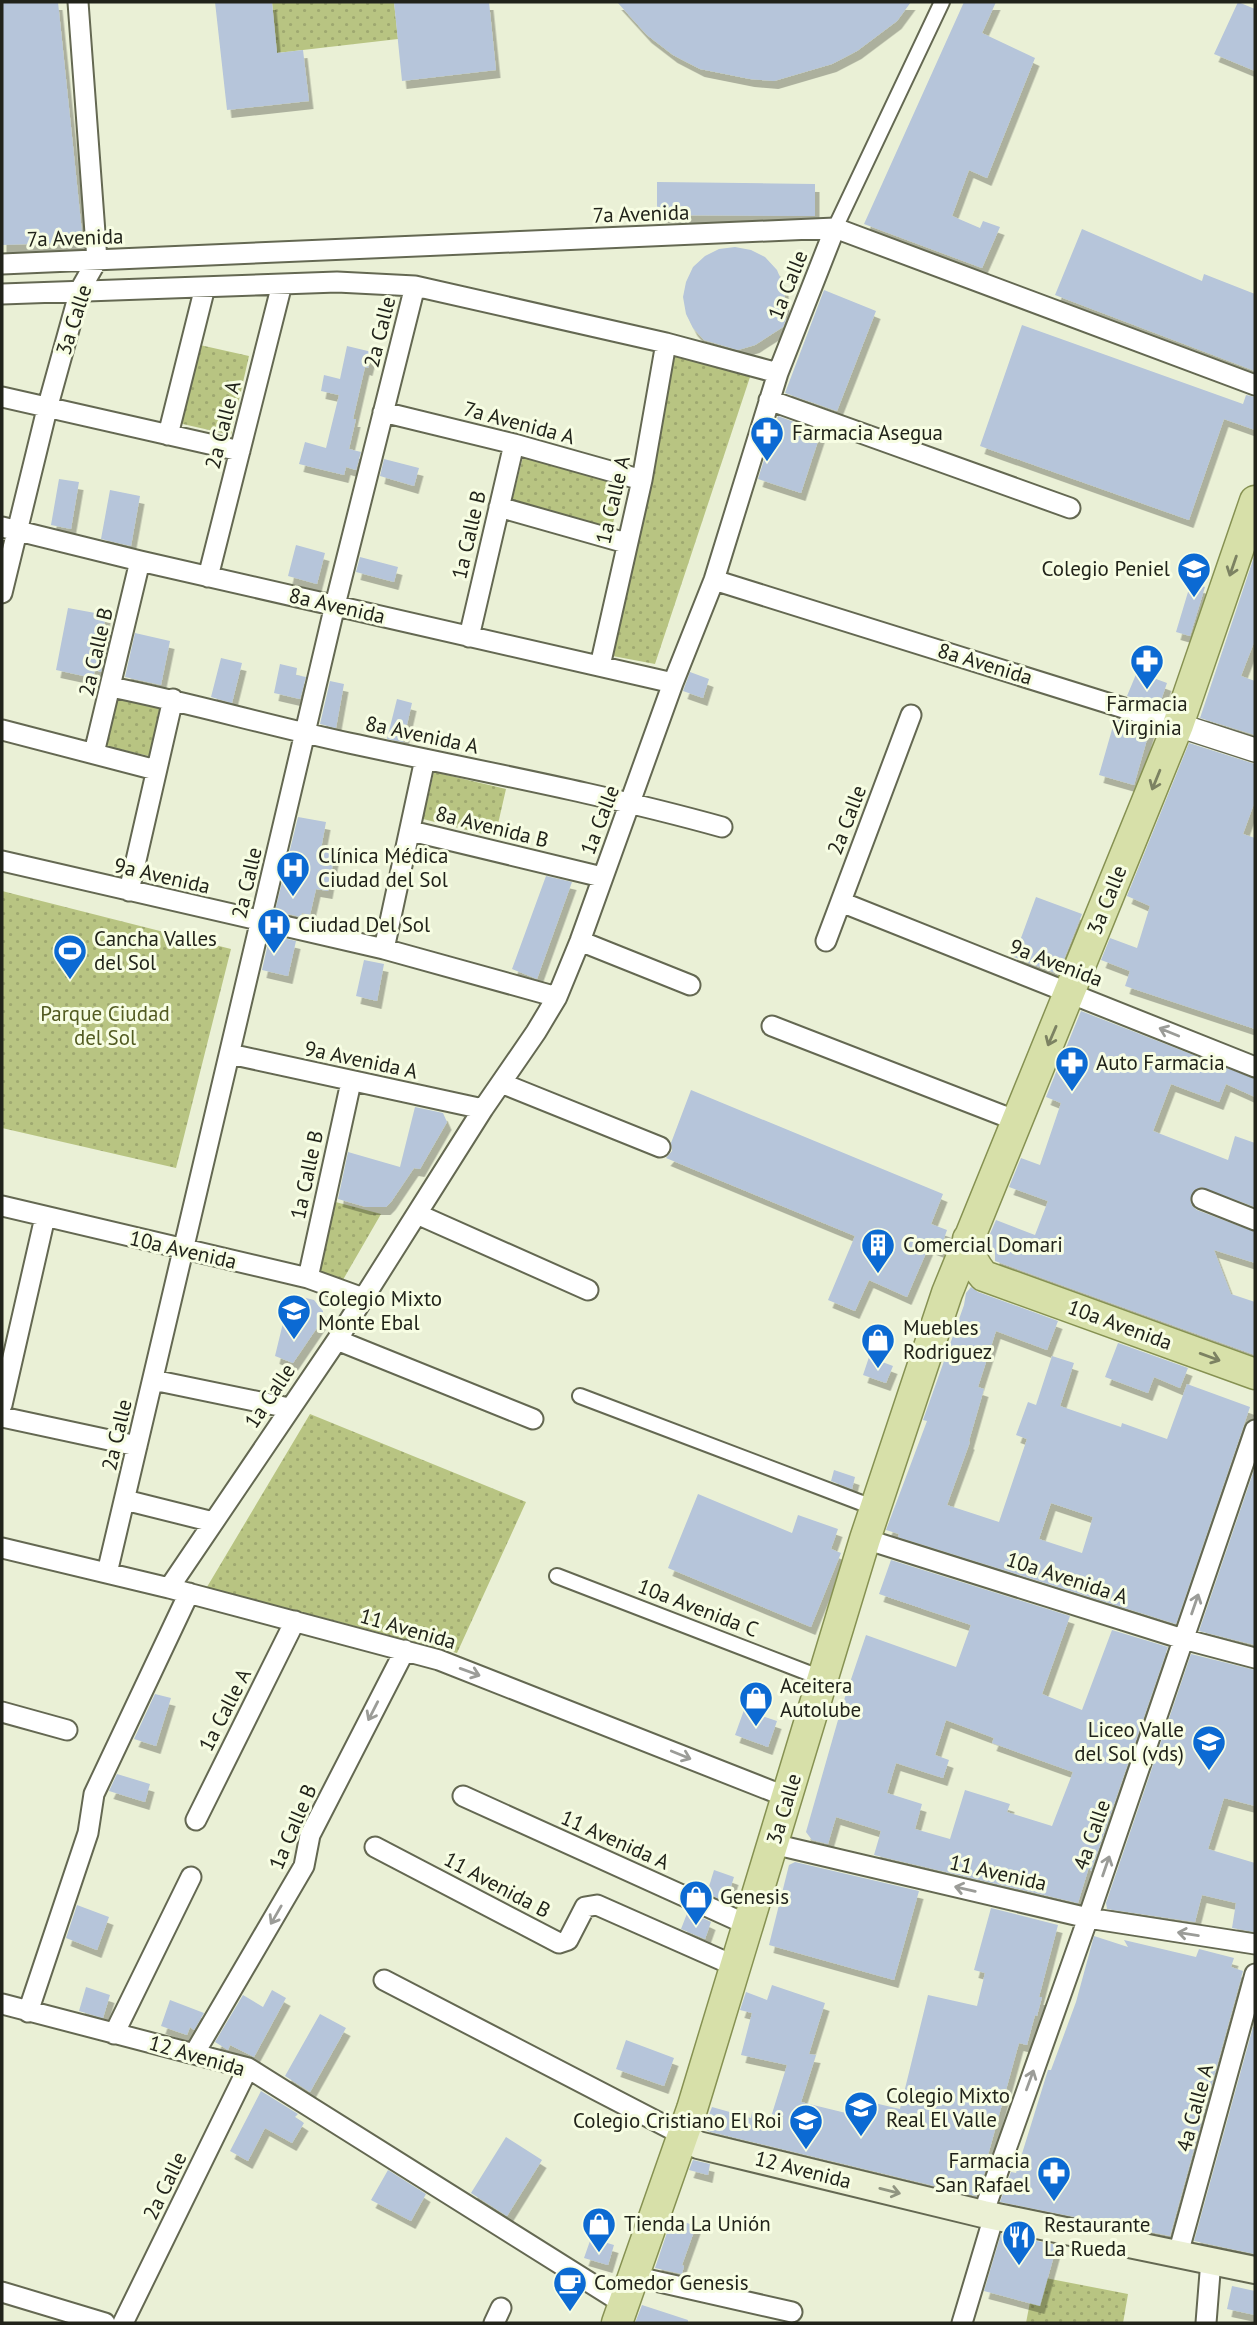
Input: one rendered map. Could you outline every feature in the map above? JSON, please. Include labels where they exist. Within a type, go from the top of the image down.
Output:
[{"type":"main road","name":"3a Calle","points":[[625,2301],[683,2135],[865,1539],[947,1293],[1178,725],[1255,501]]},
{"type":"main road","points":[[968,1239],[970,1255],[984,1276]]},
{"type":"main road","points":[[947,1293],[970,1278],[984,1276]]},
{"type":"main road","name":"10a Avenida","points":[[984,1276],[1255,1374]]},
{"type":"main road","name":"12 Avenida","points":[[683,2135],[698,2145],[988,2215],[1255,2270]]},
{"type":"street","name":"3a Calle","points":[[2,593],[9,529],[47,409],[80,290],[97,260],[78,2]]},
{"type":"street","name":"1a Calle","points":[[169,1588],[337,1340],[557,997],[714,580],[778,373],[835,229],[942,2]]},
{"type":"street","name":"7a Avenida","points":[[2,264],[835,229],[1255,385]]},
{"type":"street","points":[[2,294],[337,282],[415,286],[666,343],[778,373]]},
{"type":"street","name":"2a Calle A","points":[[208,576],[282,284]]},
{"type":"street","name":"2a Calle","points":[[107,1573],[307,734],[335,605],[415,286]]},
{"type":"street","points":[[168,435],[205,287]]},
{"type":"street","name":"1a Calle A","points":[[600,666],[642,480],[666,343]]},
{"type":"street","points":[[2,397],[240,451]]},
{"type":"street","points":[[769,400],[1070,508]]},
{"type":"street","name":"7a Avenida A","points":[[383,412],[514,444],[642,480]]},
{"type":"street","name":"1a Calle B","points":[[469,637],[514,444]]},
{"type":"street","points":[[499,507],[626,543]]},
{"type":"street","name":"8a Avenida","points":[[9,529],[673,683]]},
{"type":"street","name":"2a Calle B","points":[[94,752],[140,561]]},
{"type":"street","name":"8a Avenida","points":[[714,580],[1255,750]]},
{"type":"street","name":"8a Avenida A","points":[[111,687],[173,699],[307,734],[631,802],[722,827]]},
{"type":"street","points":[[129,891],[173,699]]},
{"type":"street","name":"2a Calle","points":[[826,941],[911,715]]},
{"type":"street","points":[[2,730],[156,770]]},
{"type":"street","points":[[384,949],[425,759]]},
{"type":"street","name":"8a Avenida B","points":[[411,831],[602,877]]},
{"type":"street","name":"9a Avenida","points":[[2,861],[384,949],[557,997]]},
{"type":"street","name":"9a Avenida","points":[[841,902],[1255,1067]]},
{"type":"street","points":[[580,941],[690,985]]},
{"type":"street","points":[[772,1026],[1017,1121]]},
{"type":"street","name":"9a Avenida A","points":[[230,1054],[483,1109]]},
{"type":"street","name":"1a Calle B","points":[[308,1279],[351,1082]]},
{"type":"street","points":[[501,1083],[660,1147]]},
{"type":"street","points":[[1202,1199],[1255,1220]]},
{"type":"street","name":"10a Avenida","points":[[2,1206],[308,1279],[363,1298]]},
{"type":"street","points":[[417,1214],[588,1290]]},
{"type":"street","points":[[2,1405],[8,1347],[45,1217]]},
{"type":"street","points":[[337,1340],[533,1419]]},
{"type":"street","points":[[153,1380],[289,1408]]},
{"type":"street","points":[[580,1396],[875,1508]]},
{"type":"street","points":[[2,1417],[137,1446]]},
{"type":"street","name":"4a Calle","points":[[962,2323],[988,2215],[1255,1430]]},
{"type":"street","points":[[125,1500],[213,1521]]},
{"type":"street","name":"10a Avenida A","points":[[865,1539],[1183,1639],[1255,1658]]},
{"type":"street","name":"11 Avenida","points":[[2,1548],[189,1593],[439,1660],[788,1797]]},
{"type":"street","name":"10a Avenida C","points":[[557,1576],[824,1679]]},
{"type":"street","points":[[28,2012],[88,1833],[94,1794],[189,1593]]},
{"type":"street","name":"1a Calle A","points":[[195,1820],[295,1621]]},
{"type":"street","name":"1a Calle B","points":[[194,2054],[304,1866],[310,1835],[405,1650]]},
{"type":"street","points":[[2,1712],[67,1730]]},
{"type":"street","name":"11 Avenida A","points":[[463,1796],[748,1925]]},
{"type":"street","name":"11 Avenida","points":[[773,1844],[1088,1918],[1255,1944]]},
{"type":"street","name":"11 Avenida B","points":[[375,1846],[559,1943],[568,1940],[585,1907],[597,1905],[736,1966]]},
{"type":"street","points":[[114,2034],[191,1877]]},
{"type":"street","name":"4a Calle A","points":[[1178,2254],[1255,1974]]},
{"type":"street","name":"12 Avenida","points":[[384,1980],[683,2135]]},
{"type":"street","name":"12 Avenida","points":[[2,2004],[248,2068],[625,2301],[792,2312]]},
{"type":"street","name":"2a Calle","points":[[123,2323],[248,2068]]},
{"type":"street","points":[[1206,2323],[1211,2260]]},
{"type":"street","points":[[2,2292],[105,2323]]},
{"type":"green space","points":[[272,2],[394,2],[398,39],[277,53]]},
{"type":"green space","points":[[191,343],[249,356],[231,435],[174,422]]},
{"type":"green space","points":[[676,353],[752,371],[655,664],[602,654]]},
{"type":"green space","points":[[523,457],[623,483],[611,531],[511,505]]},
{"type":"green space","points":[[105,689],[161,702],[149,756],[93,743]]},
{"type":"green space","points":[[434,772],[506,789],[495,837],[423,819]]},
{"type":"green space","name":"Parque Ciudad del Sol","points":[[2,891],[231,949],[176,1168],[2,1128]]},
{"type":"green space","points":[[328,1200],[381,1214],[340,1285],[312,1276]]},
{"type":"green space","points":[[310,1414],[526,1502],[457,1653],[207,1587]]},
{"type":"green space","points":[[1035,2276],[1128,2294],[1123,2323],[1026,2323]]},
{"type":"building","points":[[2,2],[58,2],[83,242],[2,245]]},
{"type":"building","points":[[215,2],[272,2],[277,53],[303,50],[309,101],[227,110]]},
{"type":"building","points":[[394,2],[489,2],[496,70],[402,81]]},
{"type":"building","points":[[617,2],[911,2],[897,21],[857,51],[832,64],[774,81],[700,69],[673,55],[647,35]]},
{"type":"building","points":[[964,2],[996,2],[982,33],[1035,58],[987,178],[969,170],[952,216],[980,228],[983,221],[1000,227],[982,268],[864,224]]},
{"type":"building","points":[[1238,2],[1255,9],[1255,71],[1214,54]]},
{"type":"building","points":[[657,182],[815,184],[815,216],[657,215]]},
{"type":"building","points":[[1082,229],[1202,281],[1204,274],[1255,294],[1255,371],[1055,295]]},
{"type":"building","points":[[735,247],[751,250],[765,257],[777,270],[784,287],[786,319],[783,327],[755,345],[738,350],[704,340],[693,328],[686,314],[683,297],[693,267],[705,256],[719,249]]},
{"type":"building","points":[[824,290],[876,311],[837,411],[785,393]]},
{"type":"building","points":[[1022,325],[1243,404],[1246,395],[1255,397],[1255,430],[1224,419],[1189,520],[980,446]]},
{"type":"building","points":[[347,346],[372,352],[368,368],[365,367],[349,449],[361,452],[356,470],[346,467],[344,475],[299,464],[305,442],[326,448],[339,395],[321,391],[324,375],[340,379]]},
{"type":"building","points":[[778,416],[821,432],[801,493],[758,479]]},
{"type":"building","points":[[384,459],[419,468],[414,486],[380,476]]},
{"type":"building","points":[[59,479],[79,482],[71,529],[51,525]]},
{"type":"building","points":[[110,490],[140,496],[131,546],[101,539]]},
{"type":"building","points":[[296,545],[325,553],[317,584],[288,576]]},
{"type":"building","points":[[1255,554],[1255,640],[1241,676],[1255,681],[1255,735],[1200,718]]},
{"type":"building","points":[[360,557],[398,567],[394,582],[356,572]]},
{"type":"building","points":[[1191,582],[1205,587],[1190,636],[1176,632]]},
{"type":"building","points":[[68,608],[106,615],[104,626],[111,628],[101,672],[95,670],[93,678],[56,670]]},
{"type":"building","points":[[135,633],[170,641],[161,685],[125,677]]},
{"type":"building","points":[[221,658],[242,663],[232,703],[211,697]]},
{"type":"building","points":[[280,664],[297,668],[296,675],[306,677],[300,699],[274,693]]},
{"type":"building","points":[[690,672],[709,679],[703,698],[683,691]]},
{"type":"building","name":"Farmacia Virginia","points":[[1137,672],[1167,683],[1159,706],[1127,696]]},
{"type":"building","points":[[330,681],[344,684],[336,728],[320,724]]},
{"type":"building","points":[[397,699],[412,703],[403,742],[387,739]]},
{"type":"building","points":[[1115,719],[1150,729],[1134,785],[1099,775]]},
{"type":"building","points":[[1189,743],[1255,764],[1255,801],[1243,834],[1255,838],[1255,1029],[1125,986],[1130,971],[1101,960],[1110,938],[1137,948],[1150,906],[1127,896]]},
{"type":"building","points":[[298,817],[326,822],[321,849],[335,852],[328,891],[316,889],[310,915],[302,913],[301,917],[275,911]]},
{"type":"building","points":[[546,876],[572,882],[537,979],[512,969]]},
{"type":"building","points":[[1036,897],[1082,914],[1058,974],[1014,957]]},
{"type":"building","name":"Ciudad Del Sol","points":[[270,935],[296,941],[288,976],[262,970]]},
{"type":"building","points":[[364,960],[384,964],[377,1001],[356,996]]},
{"type":"building","points":[[1081,1011],[1255,1079],[1255,1097],[1226,1084],[1219,1102],[1171,1084],[1153,1131],[1228,1160],[1235,1136],[1255,1143],[1255,1207],[1201,1187],[1194,1190],[1190,1200],[1197,1210],[1255,1232],[1255,1263],[1214,1250],[1231,1294],[1255,1302],[1255,1355],[995,1261],[995,1250],[987,1241],[996,1220],[1035,1235],[1048,1201],[1009,1187],[1021,1158],[1040,1165],[1061,1103],[1046,1097]]},
{"type":"building","points":[[691,1090],[943,1194],[931,1224],[947,1230],[940,1250],[929,1246],[907,1297],[869,1280],[855,1311],[828,1300],[855,1236],[666,1158],[672,1151],[671,1143]]},
{"type":"building","points":[[415,1107],[443,1113],[447,1122],[420,1169],[414,1168],[386,1207],[366,1207],[338,1199],[348,1152],[400,1167]]},
{"type":"building","points":[[971,1287],[978,1292],[1058,1321],[1047,1350],[996,1331],[978,1387],[984,1389],[970,1442],[947,1505],[999,1522],[1027,1439],[1016,1435],[1028,1402],[1036,1405],[1052,1356],[1074,1363],[1060,1406],[1167,1439],[1187,1384],[1250,1407],[1176,1624],[898,1537],[899,1534],[886,1530],[927,1421],[923,1420],[966,1293]],"holes":[[[1051,1503],[1093,1517],[1082,1553],[1039,1539]]]},
{"type":"building","name":"Colegio Mixto Monte Ebal","points":[[290,1294],[314,1300],[323,1311],[323,1319],[293,1363],[275,1356]]},
{"type":"building","points":[[1118,1343],[1188,1368],[1180,1388],[1154,1377],[1148,1393],[1105,1377]]},
{"type":"building","name":"Muebles Rodriguez","points":[[869,1357],[893,1366],[886,1383],[863,1375]]},
{"type":"building","points":[[1255,1467],[1255,1645],[1199,1631]]},
{"type":"building","points":[[834,1470],[855,1477],[852,1489],[831,1481]]},
{"type":"building","points":[[698,1494],[792,1533],[798,1515],[838,1529],[831,1549],[841,1553],[811,1627],[668,1568]]},
{"type":"building","points":[[891,1560],[1070,1616],[1042,1694],[1082,1710],[1112,1630],[1168,1647],[1078,1903],[874,1855],[881,1831],[836,1817],[828,1844],[812,1840],[806,1832],[842,1706],[866,1635],[956,1667],[971,1625],[879,1594]],"holes":[[[946,1720],[994,1738],[992,1743],[1073,1772],[1052,1826],[1007,1812],[1010,1804],[965,1790],[950,1839],[915,1829],[922,1804],[887,1793],[896,1763],[943,1778],[949,1760],[935,1755]]]},
{"type":"building","points":[[1191,1654],[1255,1670],[1255,1806],[1224,1798],[1208,1849],[1255,1863],[1255,1932],[1232,1928],[1236,1903],[1202,1895],[1195,1922],[1107,1909],[1106,1903]]},
{"type":"building","points":[[155,1694],[171,1698],[156,1746],[134,1739]]},
{"type":"building","name":"Aceitera Autolube","points":[[744,1710],[777,1721],[768,1747],[735,1735]]},
{"type":"building","points":[[117,1774],[150,1784],[145,1802],[109,1791]]},
{"type":"building","points":[[795,1862],[919,1891],[894,1980],[769,1945],[789,1865]]},
{"type":"building","points":[[714,1870],[734,1877],[726,1902],[707,1893]]},
{"type":"building","points":[[77,1905],[109,1917],[97,1950],[66,1938]]},
{"type":"building","points":[[991,1908],[1058,1925],[1039,1997],[1042,1997],[1037,2016],[1035,2015],[1027,2045],[1019,2043],[987,2166],[976,2196],[703,2130],[712,2107],[751,2118],[752,2112],[771,2117],[787,2065],[741,2055],[752,2013],[740,2010],[746,1992],[767,2000],[772,1985],[825,2003],[809,2054],[816,2055],[801,2102],[850,2114],[853,2098],[900,2109],[928,1995],[977,2006],[985,1973],[974,1970]]},
{"type":"building","points":[[688,1911],[711,1922],[705,1939],[681,1929]]},
{"type":"building","points":[[1094,1936],[1128,1947],[1124,1940],[1196,1957],[1199,1949],[1234,1958],[1231,1967],[1243,1971],[1170,2236],[1000,2202],[1011,2172],[1016,2173],[1048,2070],[1051,2070],[1076,2002]]},
{"type":"building","points":[[86,1987],[110,1995],[103,2018],[79,2011]]},
{"type":"building","points":[[272,1990],[286,1998],[254,2057],[230,2045],[228,2050],[215,2042],[243,1995],[263,2007]]},
{"type":"building","points":[[170,2000],[204,2013],[194,2030],[190,2027],[187,2035],[161,2026]]},
{"type":"building","points":[[320,2014],[346,2028],[310,2092],[285,2076]]},
{"type":"building","points":[[1255,2027],[1255,2254],[1194,2241]]},
{"type":"building","points":[[626,2040],[674,2058],[664,2086],[616,2069]]},
{"type":"building","points":[[261,2091],[298,2114],[295,2117],[304,2123],[292,2143],[265,2128],[248,2161],[230,2151]]},
{"type":"building","points":[[506,2137],[542,2160],[507,2216],[471,2193]]},
{"type":"building","points":[[693,2160],[710,2164],[708,2175],[689,2170]]},
{"type":"building","points":[[388,2170],[426,2194],[411,2221],[371,2200]]},
{"type":"building","points":[[672,2218],[696,2226],[682,2265],[682,2274],[655,2268]]},
{"type":"building","name":"Restaurante La Rueda","points":[[1001,2234],[1057,2245],[1040,2306],[984,2291]]},
{"type":"building","name":"Tienda La Unión","points":[[591,2238],[614,2245],[608,2265],[584,2258]]},
{"type":"building","points":[[1232,2286],[1255,2291],[1255,2315],[1227,2309]]},
{"type":"building","points":[[642,2305],[688,2320],[688,2323],[635,2323]]},
{"type":"place","name":"Farmacia Asegua","points":[[767,463]]},
{"type":"place","name":"Colegio Peniel","points":[[1194,599]]},
{"type":"place","name":"Farmacia Virginia","points":[[1147,691]]},
{"type":"place","name":"Clínica Médica Ciudad del Sol","points":[[293,898]]},
{"type":"place","name":"Ciudad Del Sol","points":[[274,955]]},
{"type":"place","name":"Cancha Valles del Sol","points":[[70,981]]},
{"type":"place","name":"Auto Farmacia","points":[[1072,1093]]},
{"type":"place","name":"Comercial Domari","points":[[878,1275]]},
{"type":"place","name":"Colegio Mixto Monte Ebal","points":[[294,1341]]},
{"type":"place","name":"Muebles Rodriguez","points":[[878,1370]]},
{"type":"place","name":"Aceitera Autolube","points":[[756,1728]]},
{"type":"place","name":"Liceo Valle del Sol (vds)","points":[[1209,1772]]},
{"type":"place","name":"Genesis","points":[[696,1927]]},
{"type":"place","name":"Colegio Mixto Real El Valle","points":[[861,2138]]},
{"type":"place","name":"Colegio Cristiano El Roi","points":[[806,2151]]},
{"type":"place","name":"Farmacia San Rafael","points":[[1054,2203]]},
{"type":"place","name":"Tienda La Unión","points":[[599,2254]]},
{"type":"place","name":"Restaurante La Rueda","points":[[1019,2267]]},
{"type":"place","name":"Comedor Genesis","points":[[570,2313]]}]
